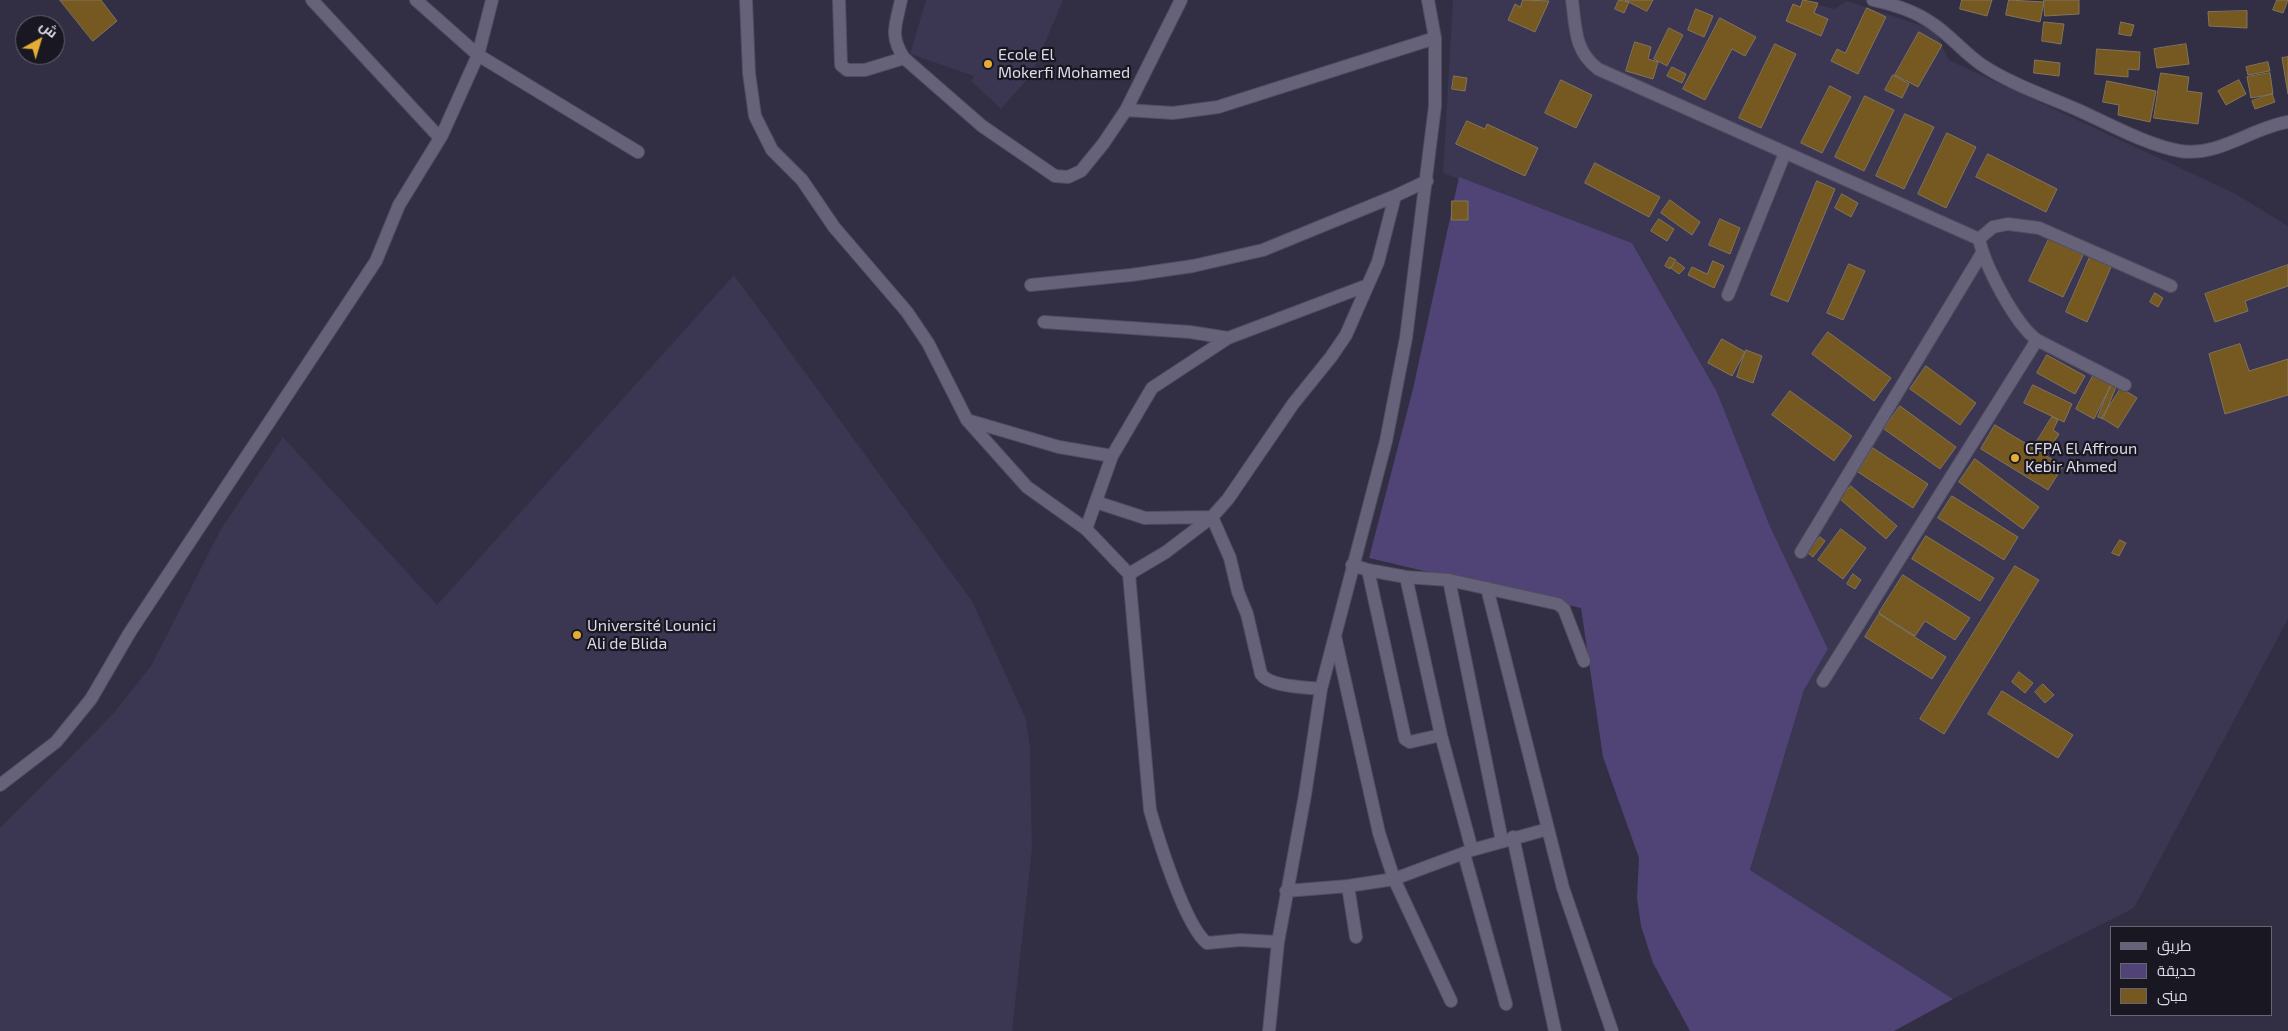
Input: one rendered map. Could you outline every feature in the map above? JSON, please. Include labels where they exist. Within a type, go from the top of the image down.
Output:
[{"type":"street","points":[[312,0],[440,138]]},
{"type":"street","points":[[416,0],[478,55],[638,152]]},
{"type":"street","points":[[0,785],[56,742],[91,699],[130,632],[376,261],[399,205],[440,138],[478,55],[492,0]]},
{"type":"street","points":[[746,0],[749,73],[755,116],[772,150],[802,180],[834,227],[907,312],[928,343],[967,420],[1027,487],[1086,529],[1129,574],[1150,810],[1155,829],[1182,902],[1199,933],[1208,943],[1240,940],[1278,942]]},
{"type":"street","points":[[840,0],[841,65],[847,70],[865,70],[904,58]]},
{"type":"street","points":[[901,0],[895,45],[904,58],[982,126],[1055,176],[1068,177],[1081,171],[1103,144],[1126,110],[1181,0]]},
{"type":"street","points":[[1269,1031],[1278,942],[1305,795],[1321,689],[1388,431],[1406,338],[1428,180],[1436,106],[1435,38],[1428,0]]},
{"type":"street","points":[[1572,0],[1577,37],[1586,59],[1598,69],[1979,239]]},
{"type":"street","points":[[1873,0],[1910,11],[1934,24],[1965,52],[1984,66],[2019,84],[2140,138],[2180,151],[2209,151],[2276,124],[2288,122]]},
{"type":"street","points":[[1126,110],[1173,112],[1218,107],[1256,97],[1435,38]]},
{"type":"street","points":[[1728,295],[1785,153]]},
{"type":"street","points":[[1031,285],[1131,275],[1193,266],[1264,250],[1395,196],[1428,180]]},
{"type":"street","points":[[1129,574],[1166,552],[1212,517],[1228,499],[1260,450],[1346,335],[1378,262],[1395,196]]},
{"type":"street","points":[[1979,239],[1993,227],[2008,224],[2039,228],[2170,286]]},
{"type":"street","points":[[1979,239],[1982,253],[2026,332],[2125,385]]},
{"type":"street","points":[[1801,552],[1982,253]]},
{"type":"street","points":[[1086,529],[1112,456],[1152,388],[1228,338],[1368,285]]},
{"type":"street","points":[[1044,322],[1190,332],[1228,338]]},
{"type":"street","points":[[1824,681],[2038,340]]},
{"type":"street","points":[[967,420],[1059,447],[1112,456]]},
{"type":"street","points":[[1096,502],[1145,518],[1212,517]]},
{"type":"street","points":[[1212,517],[1230,558],[1238,592],[1247,614],[1261,674],[1264,679],[1273,683],[1321,689]]},
{"type":"street","points":[[1352,565],[1406,577],[1449,580],[1558,604],[1564,610],[1584,661]]},
{"type":"street","points":[[1368,570],[1405,739],[1410,742],[1441,735]]},
{"type":"street","points":[[1406,577],[1468,852],[1506,1004]]},
{"type":"street","points":[[1449,580],[1507,839],[1555,1031]]},
{"type":"street","points":[[1487,588],[1563,888],[1612,1031]]},
{"type":"street","points":[[1334,633],[1379,833],[1394,879],[1451,1002]]},
{"type":"street","points":[[1286,891],[1348,886],[1394,879],[1507,839],[1548,829]]},
{"type":"street","points":[[1348,886],[1356,937]]},
{"type":"shaded area","name":"Ecole El Mokerfi Mohamed","points":[[926,0],[1063,0],[1032,74],[1001,109],[971,81],[974,76],[910,54]]},
{"type":"shaded area","name":"CFPA El Affroun Kebir Ahmed","points":[[1453,0],[1800,0],[1834,9],[1847,1],[1935,30],[1949,60],[2234,193],[2288,226],[2288,619],[2134,908],[1953,999],[1750,870],[1804,690],[1828,649],[1769,524],[1717,392],[1632,243],[1443,173]]},
{"type":"shaded area","name":"Université Lounici Ali de Blida","points":[[734,275],[972,601],[1026,719],[1030,747],[1032,849],[1012,1031],[0,1031],[0,828],[113,714],[151,666],[221,529],[283,437],[437,605]]},
{"type":"green space","points":[[1459,177],[1632,243],[1717,392],[1769,524],[1828,649],[1804,690],[1750,870],[1953,999],[1894,1031],[1690,1031],[1653,963],[1641,926],[1637,898],[1639,858],[1603,757],[1581,608],[1369,558],[1413,389]]},
{"type":"building","points":[[60,0],[101,0],[117,21],[93,41]]},
{"type":"building","points":[[1523,0],[1549,1],[1535,32],[1508,20],[1515,4],[1520,7]]},
{"type":"building","points":[[1619,0],[1629,2],[1624,13],[1615,9]]},
{"type":"building","points":[[1625,0],[1653,0],[1647,11]]},
{"type":"building","points":[[1803,0],[1818,3],[1814,13],[1828,19],[1821,36],[1786,21],[1793,4],[1800,7]]},
{"type":"building","points":[[1962,0],[1992,0],[1987,16],[1960,9]]},
{"type":"building","points":[[2009,0],[2044,2],[2040,22],[2006,15]]},
{"type":"building","points":[[2044,0],[2079,0],[2079,14],[2045,16]]},
{"type":"building","points":[[2277,0],[2288,0],[2283,13],[2273,10]]},
{"type":"building","points":[[1867,8],[1886,17],[1858,74],[1831,61],[1837,49],[1845,53]]},
{"type":"building","points":[[1696,9],[1713,16],[1704,37],[1688,30]]},
{"type":"building","points":[[2247,11],[2247,28],[2209,26],[2208,12]]},
{"type":"building","points":[[1720,18],[1756,37],[1745,56],[1732,49],[1705,100],[1683,89]]},
{"type":"building","points":[[2044,22],[2064,24],[2061,44],[2042,41]]},
{"type":"building","points":[[2121,22],[2134,25],[2131,36],[2119,34]]},
{"type":"building","points":[[1669,28],[1683,35],[1667,66],[1654,59]]},
{"type":"building","points":[[1919,32],[1942,45],[1918,87],[1895,75]]},
{"type":"building","points":[[1635,42],[1651,47],[1648,59],[1658,62],[1653,79],[1626,71]]},
{"type":"building","points":[[1775,44],[1796,54],[1761,128],[1739,118]]},
{"type":"building","points":[[2186,44],[2189,64],[2157,68],[2154,49]]},
{"type":"building","points":[[2097,49],[2140,52],[2139,70],[2128,69],[2128,77],[2095,74]]},
{"type":"building","points":[[2288,57],[2288,94],[2282,58]]},
{"type":"building","points":[[2035,60],[2060,63],[2059,76],[2034,73]]},
{"type":"building","points":[[2268,62],[2270,71],[2248,75],[2246,67]]},
{"type":"building","points":[[1672,67],[1686,74],[1682,83],[1667,76]]},
{"type":"building","points":[[2161,73],[2189,77],[2187,91],[2202,93],[2198,124],[2154,118]]},
{"type":"building","points":[[2270,73],[2273,94],[2251,98],[2247,77]]},
{"type":"building","points":[[1893,75],[1909,84],[1902,98],[1885,90]]},
{"type":"building","points":[[1454,76],[1467,78],[1465,91],[1452,89]]},
{"type":"building","points":[[1561,80],[1592,95],[1576,128],[1545,113]]},
{"type":"building","points":[[2239,80],[2246,94],[2226,105],[2218,91]]},
{"type":"building","points":[[2107,81],[2156,91],[2150,122],[2118,115],[2119,105],[2103,102]]},
{"type":"building","points":[[1830,86],[1851,97],[1822,153],[1801,143]]},
{"type":"building","points":[[2272,94],[2275,102],[2255,109],[2252,101]]},
{"type":"building","points":[[1865,96],[1894,110],[1864,171],[1835,157]]},
{"type":"building","points":[[1905,114],[1934,127],[1904,189],[1876,176]]},
{"type":"building","points":[[1467,121],[1485,129],[1487,124],[1538,148],[1525,176],[1456,144]]},
{"type":"building","points":[[1947,133],[1976,147],[1946,208],[1918,194]]},
{"type":"building","points":[[1988,154],[2057,189],[2046,212],[1976,177]]},
{"type":"building","points":[[1595,163],[1660,197],[1649,217],[1585,183]]},
{"type":"building","points":[[1817,181],[1835,189],[1788,302],[1771,295]]},
{"type":"building","points":[[1842,194],[1858,203],[1851,217],[1835,208]]},
{"type":"building","points":[[1670,200],[1700,222],[1692,235],[1661,213]]},
{"type":"building","points":[[1452,201],[1468,201],[1468,220],[1452,220]]},
{"type":"building","points":[[1659,219],[1674,229],[1667,241],[1651,231]]},
{"type":"building","points":[[1720,219],[1740,228],[1730,254],[1709,245]]},
{"type":"building","points":[[2049,239],[2083,255],[2063,297],[2029,281]]},
{"type":"building","points":[[1670,257],[1676,260],[1670,269],[1665,266]]},
{"type":"building","points":[[2090,257],[2111,267],[2087,322],[2066,312]]},
{"type":"building","points":[[1713,261],[1724,266],[1714,288],[1688,275],[1692,267],[1707,274]]},
{"type":"building","points":[[1677,262],[1685,268],[1679,274],[1671,268]]},
{"type":"building","points":[[1849,264],[1865,271],[1843,320],[1827,313]]},
{"type":"building","points":[[2288,265],[2288,286],[2245,301],[2248,311],[2215,322],[2205,294]]},
{"type":"building","points":[[2155,293],[2163,298],[2158,307],[2150,302]]},
{"type":"building","points":[[1828,332],[1891,378],[1874,401],[1812,354]]},
{"type":"building","points":[[1722,339],[1745,352],[1732,376],[1708,363]]},
{"type":"building","points":[[2240,344],[2249,371],[2288,359],[2288,395],[2225,414],[2209,354]]},
{"type":"building","points":[[1746,350],[1762,356],[1753,383],[1737,377]]},
{"type":"building","points":[[2047,355],[2085,376],[2075,394],[2037,373]]},
{"type":"building","points":[[1926,366],[1976,403],[1960,425],[1910,389]]},
{"type":"building","points":[[2093,376],[2111,385],[2094,419],[2076,409]]},
{"type":"building","points":[[2033,385],[2072,404],[2064,422],[2024,403]]},
{"type":"building","points":[[2111,385],[2116,387],[2103,419],[2098,417]]},
{"type":"building","points":[[2121,388],[2137,398],[2118,428],[2102,418]]},
{"type":"building","points":[[1790,391],[1852,436],[1834,461],[1772,415]]},
{"type":"building","points":[[1900,406],[1956,447],[1940,469],[1884,429]]},
{"type":"building","points":[[2052,417],[2058,420],[2053,430],[2059,434],[2048,451],[2036,443]]},
{"type":"building","points":[[1995,425],[2063,466],[2048,490],[1981,449]]},
{"type":"building","points":[[1873,448],[1928,484],[1913,508],[1858,472]]},
{"type":"building","points":[[1975,459],[2039,507],[2023,529],[1959,482]]},
{"type":"building","points":[[1851,486],[1897,526],[1886,539],[1840,499]]},
{"type":"building","points":[[1952,496],[2018,537],[2004,560],[1938,518]]},
{"type":"building","points":[[1841,529],[1866,548],[1843,579],[1818,560]]},
{"type":"building","points":[[1926,536],[1994,578],[1980,601],[1912,559]]},
{"type":"building","points":[[1820,537],[1825,541],[1813,557],[1808,553]]},
{"type":"building","points":[[2120,540],[2126,543],[2119,556],[2112,553]]},
{"type":"building","points":[[2015,566],[2039,580],[1944,734],[1920,719]]},
{"type":"building","points":[[1853,574],[1861,580],[1855,589],[1847,584]]},
{"type":"building","points":[[1903,575],[1970,618],[1955,640],[1925,621],[1915,636],[1879,613]]},
{"type":"building","points":[[1879,614],[1946,657],[1932,679],[1865,637]]},
{"type":"building","points":[[2019,672],[2033,683],[2025,693],[2012,682]]},
{"type":"building","points":[[2043,684],[2054,695],[2045,703],[2035,692]]},
{"type":"building","points":[[2002,691],[2073,735],[2058,758],[1988,714]]},
{"type":"place","name":"Ecole El Mokerfi Mohamed","points":[[988,64]]},
{"type":"place","name":"CFPA El Affroun Kebir Ahmed","points":[[2015,458]]},
{"type":"place","name":"Université Lounici Ali de Blida","points":[[577,635]]}]
